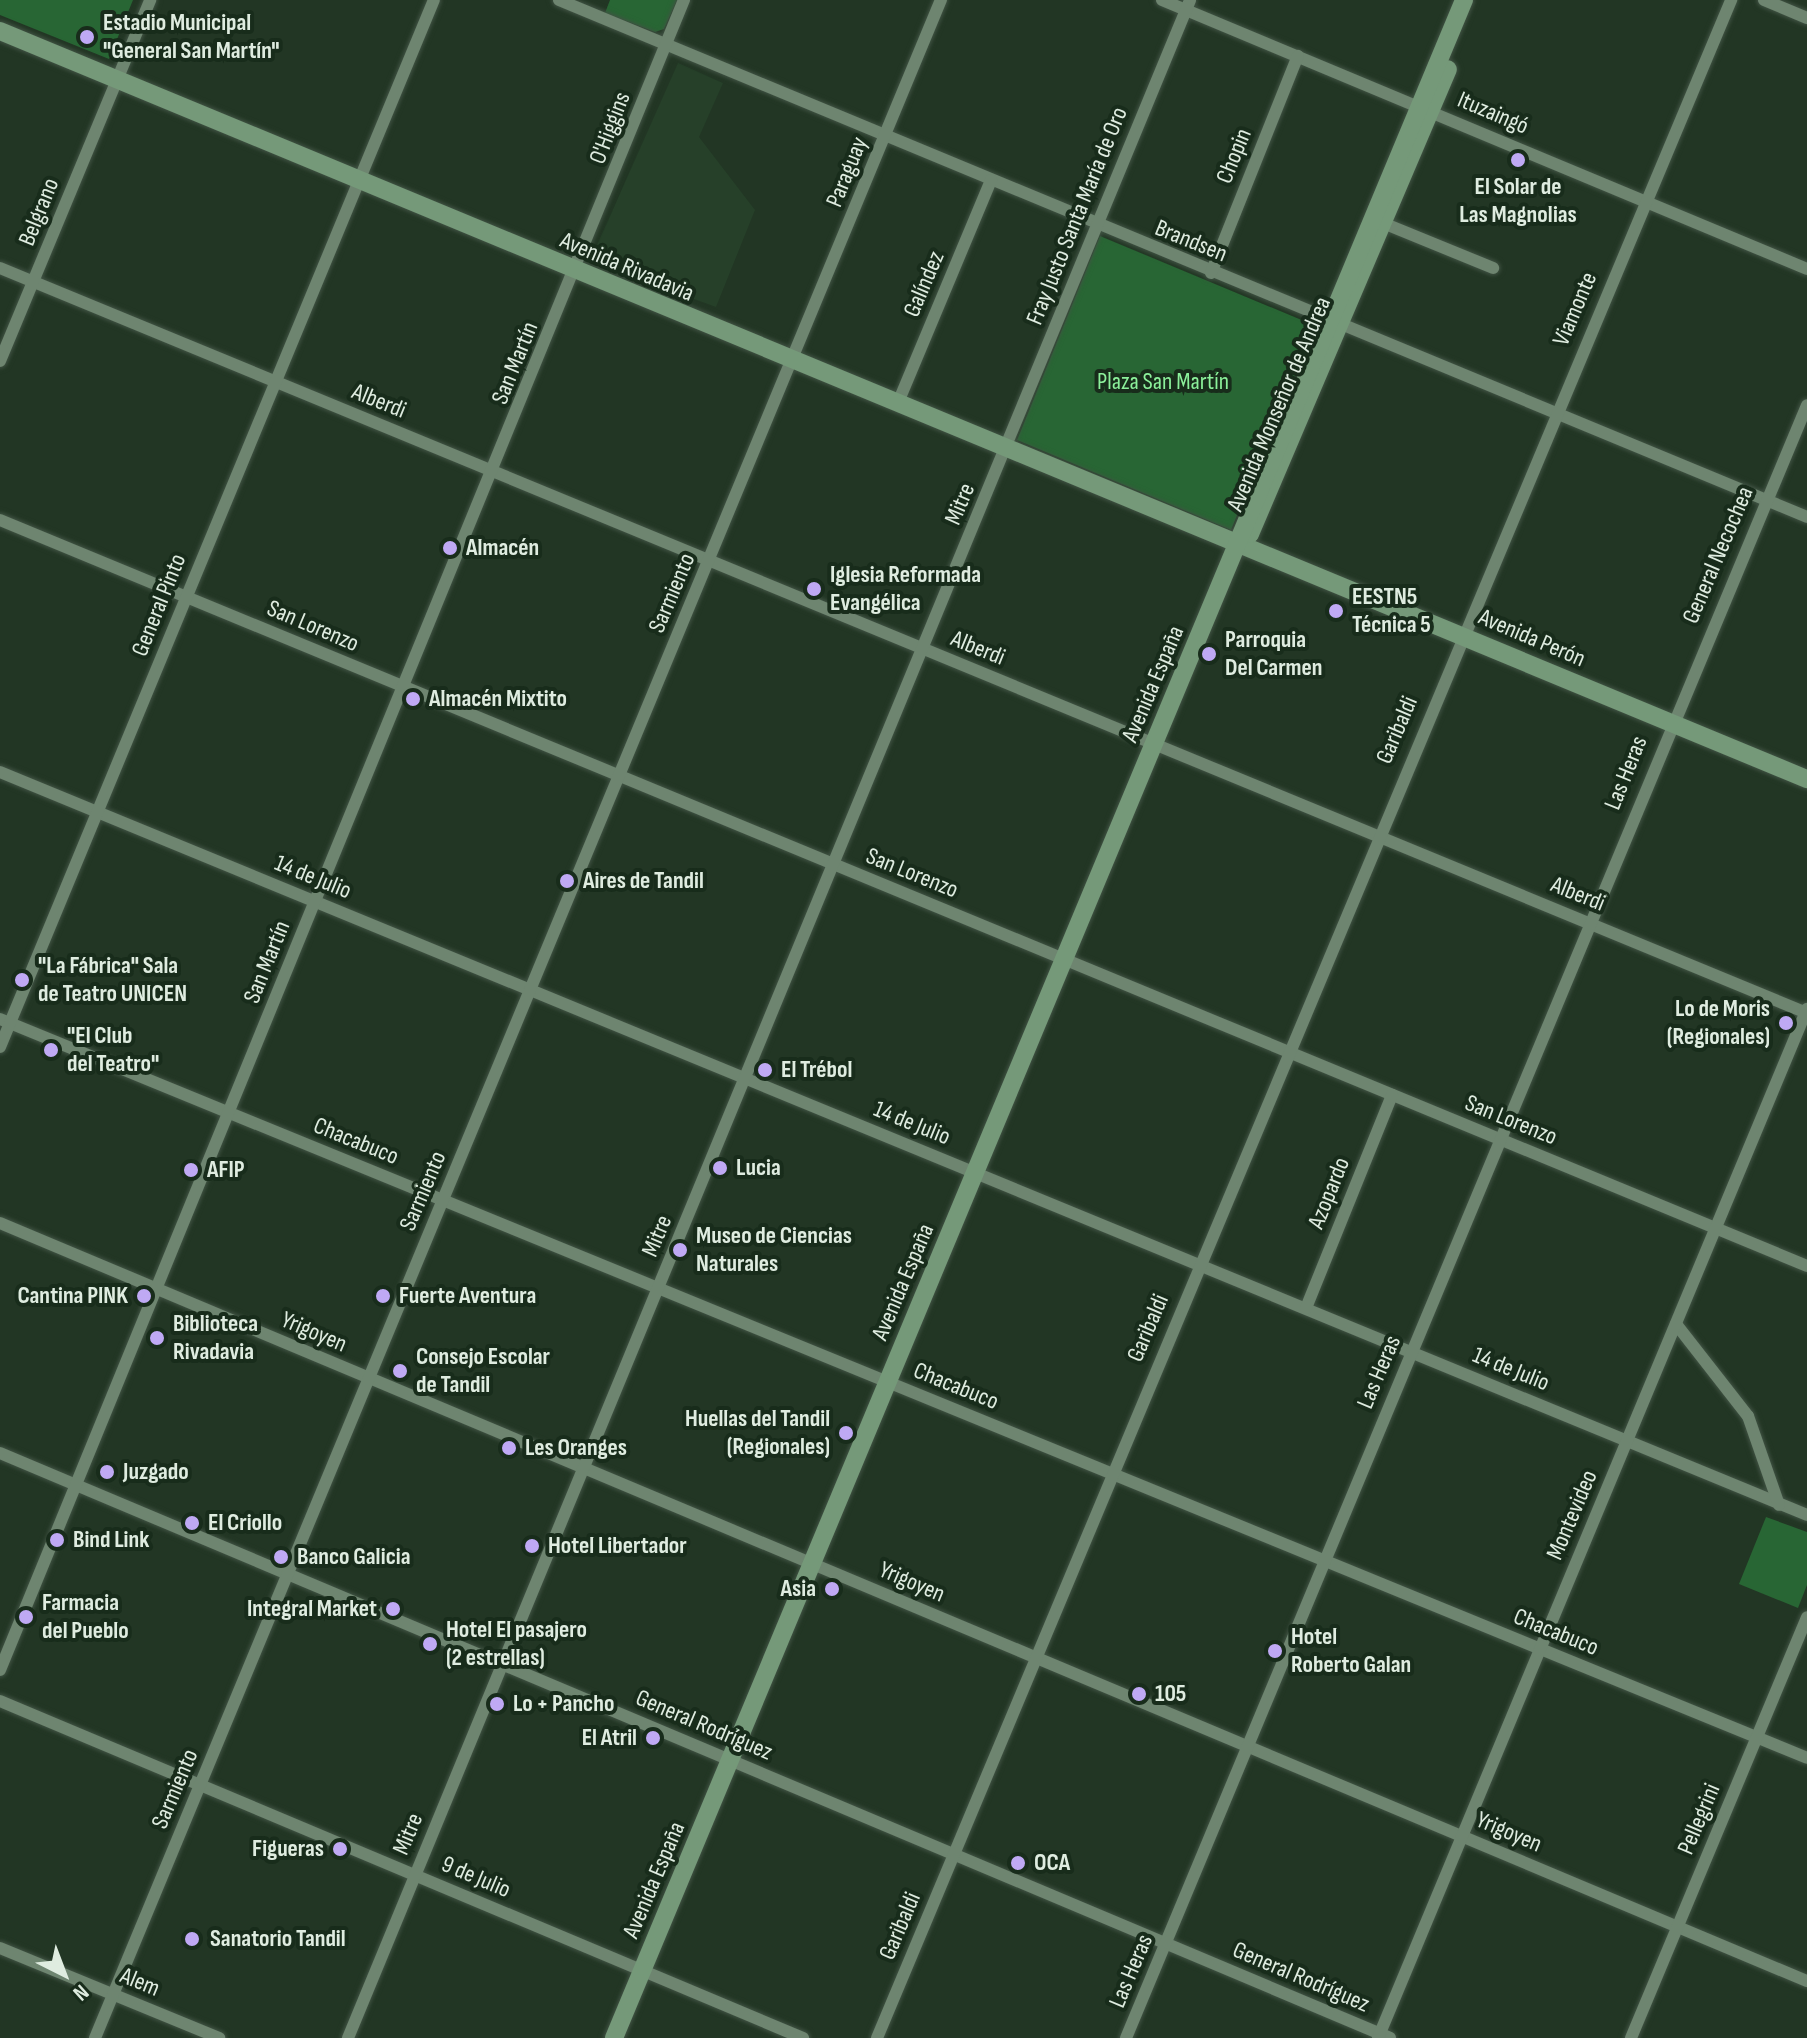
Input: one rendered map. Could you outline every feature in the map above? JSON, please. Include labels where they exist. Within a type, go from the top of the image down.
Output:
[{"type":"main road","name":"Avenida Monseñor de Andrea","points":[[1333,322],[1383,223],[1464,0]]},
{"type":"main road","name":"Avenida Monseñor de Andrea","points":[[1237,544],[1250,534],[1333,322],[1424,108],[1477,0]]},
{"type":"main road","name":"Avenida Rivadavia","points":[[0,31],[1237,544]]},
{"type":"main road","name":"Avenida Perón","points":[[1237,544],[1807,779]]},
{"type":"main road","name":"Avenida España","points":[[614,2038],[1237,544]]},
{"type":"street","name":"Belgrano","points":[[0,361],[150,0]]},
{"type":"street","name":"General Pinto","points":[[0,1047],[5,1021],[98,812],[434,0]]},
{"type":"street","name":"Brandsen","points":[[559,0],[1097,226],[1807,517]]},
{"type":"street","name":"O'Higgins","points":[[577,272],[684,0]]},
{"type":"street","name":"Paraguay","points":[[792,361],[941,0]]},
{"type":"street","name":"Ituzaingó","points":[[1162,0],[1188,5],[1298,56],[1807,269]]},
{"type":"street","name":"Viamonte","points":[[1460,635],[1731,0]]},
{"type":"street","points":[[1764,0],[1807,18]]},
{"type":"street","name":"Fray Justo Santa María de Oro","points":[[1006,450],[1188,5]]},
{"type":"street","name":"Chopin","points":[[1211,273],[1298,56]]},
{"type":"street","name":"Galíndez","points":[[897,405],[991,180]]},
{"type":"street","points":[[1383,223],[1493,268]]},
{"type":"street","name":"Alberdi","points":[[0,268],[1807,1011]]},
{"type":"street","name":"San Martín","points":[[0,1670],[577,272]]},
{"type":"street","name":"Sarmiento","points":[[95,2038],[792,361]]},
{"type":"street","name":"General Necochea","points":[[1671,722],[1807,405]]},
{"type":"street","name":"Mitre","points":[[348,2038],[1006,450]]},
{"type":"street","name":"San Lorenzo","points":[[0,520],[1807,1266]]},
{"type":"street","name":"Garibaldi","points":[[877,2038],[1460,635]]},
{"type":"street","name":"Las Heras","points":[[1126,2038],[1671,722]]},
{"type":"street","name":"14 de Julio","points":[[0,772],[1807,1515]]},
{"type":"street","name":"Montevideo","points":[[1383,2037],[1462,1837],[1807,1011]]},
{"type":"street","name":"Chacabuco","points":[[5,1021],[1807,1758]]},
{"type":"street","name":"Azopardo","points":[[1306,1308],[1392,1095]]},
{"type":"street","name":"Yrigoyen","points":[[0,1223],[1807,1981]]},
{"type":"street","points":[[1676,1324],[1748,1416],[1779,1505]]},
{"type":"street","name":"General Rodríguez","points":[[0,1453],[1383,2037]]},
{"type":"street","name":"Pellegrini","points":[[1631,2038],[1807,1617]]},
{"type":"street","name":"9 de Julio","points":[[0,1701],[803,2038]]},
{"type":"street","name":"Alem","points":[[0,1948],[219,2038]]},
{"type":"shaded area","points":[[678,63],[723,83],[699,137],[755,210],[716,307],[590,261]]},
{"type":"green space","name":"Estadio Municipal \"General San Martín\"","points":[[0,0],[133,0],[109,59],[0,15]]},
{"type":"green space","points":[[610,0],[677,0],[664,29],[655,32],[605,13]]},
{"type":"green space","name":"Plaza San Martín","points":[[1100,236],[1316,326],[1231,530],[1017,440]]},
{"type":"green space","points":[[1766,1517],[1807,1532],[1807,1585],[1798,1608],[1739,1584]]},
{"type":"place","name":"Estadio Municipal \"General San Martín\"","points":[[87,37]]},
{"type":"place","name":"El Solar de Las Magnolias","points":[[1518,160]]},
{"type":"place","name":"Almacén","points":[[450,548]]},
{"type":"place","name":"Iglesia Reformada Evangélica","points":[[814,589]]},
{"type":"place","name":"EESTN5 Técnica 5","points":[[1336,611]]},
{"type":"place","name":"Parroquia Del Carmen","points":[[1209,654]]},
{"type":"place","name":"Almacén Mixtito","points":[[413,699]]},
{"type":"place","name":"Aires de Tandil","points":[[567,881]]},
{"type":"place","name":"\"La Fábrica\" Sala de Teatro UNICEN","points":[[22,980]]},
{"type":"place","name":"Lo de Moris (Regionales)","points":[[1786,1023]]},
{"type":"place","name":"\"El Club del Teatro\"","points":[[51,1050]]},
{"type":"place","name":"El Trébol","points":[[765,1070]]},
{"type":"place","name":"Lucia","points":[[720,1168]]},
{"type":"place","name":"AFIP","points":[[191,1170]]},
{"type":"place","name":"Museo de Ciencias Naturales","points":[[680,1250]]},
{"type":"place","name":"Cantina PINK","points":[[144,1296]]},
{"type":"place","name":"Fuerte Aventura","points":[[383,1296]]},
{"type":"place","name":"Biblioteca Rivadavia","points":[[157,1338]]},
{"type":"place","name":"Consejo Escolar de Tandil","points":[[400,1371]]},
{"type":"place","name":"Huellas del Tandil (Regionales)","points":[[846,1433]]},
{"type":"place","name":"Les Oranges","points":[[509,1448]]},
{"type":"place","name":"Juzgado","points":[[107,1472]]},
{"type":"place","name":"El Criollo","points":[[192,1523]]},
{"type":"place","name":"Bind Link","points":[[57,1540]]},
{"type":"place","name":"Hotel Libertador","points":[[532,1546]]},
{"type":"place","name":"Banco Galicia","points":[[281,1557]]},
{"type":"place","name":"Asia","points":[[832,1589]]},
{"type":"place","name":"Integral Market","points":[[393,1609]]},
{"type":"place","name":"Farmacia del Pueblo","points":[[26,1617]]},
{"type":"place","name":"Hotel El pasajero (2 estrellas)","points":[[430,1644]]},
{"type":"place","name":"Hotel Roberto Galan","points":[[1275,1651]]},
{"type":"place","name":"105","points":[[1139,1694]]},
{"type":"place","name":"Lo + Pancho","points":[[497,1704]]},
{"type":"place","name":"El Atril","points":[[653,1738]]},
{"type":"place","name":"Figueras","points":[[340,1849]]},
{"type":"place","name":"OCA","points":[[1018,1863]]},
{"type":"place","name":"Sanatorio Tandil","points":[[192,1939]]}]
